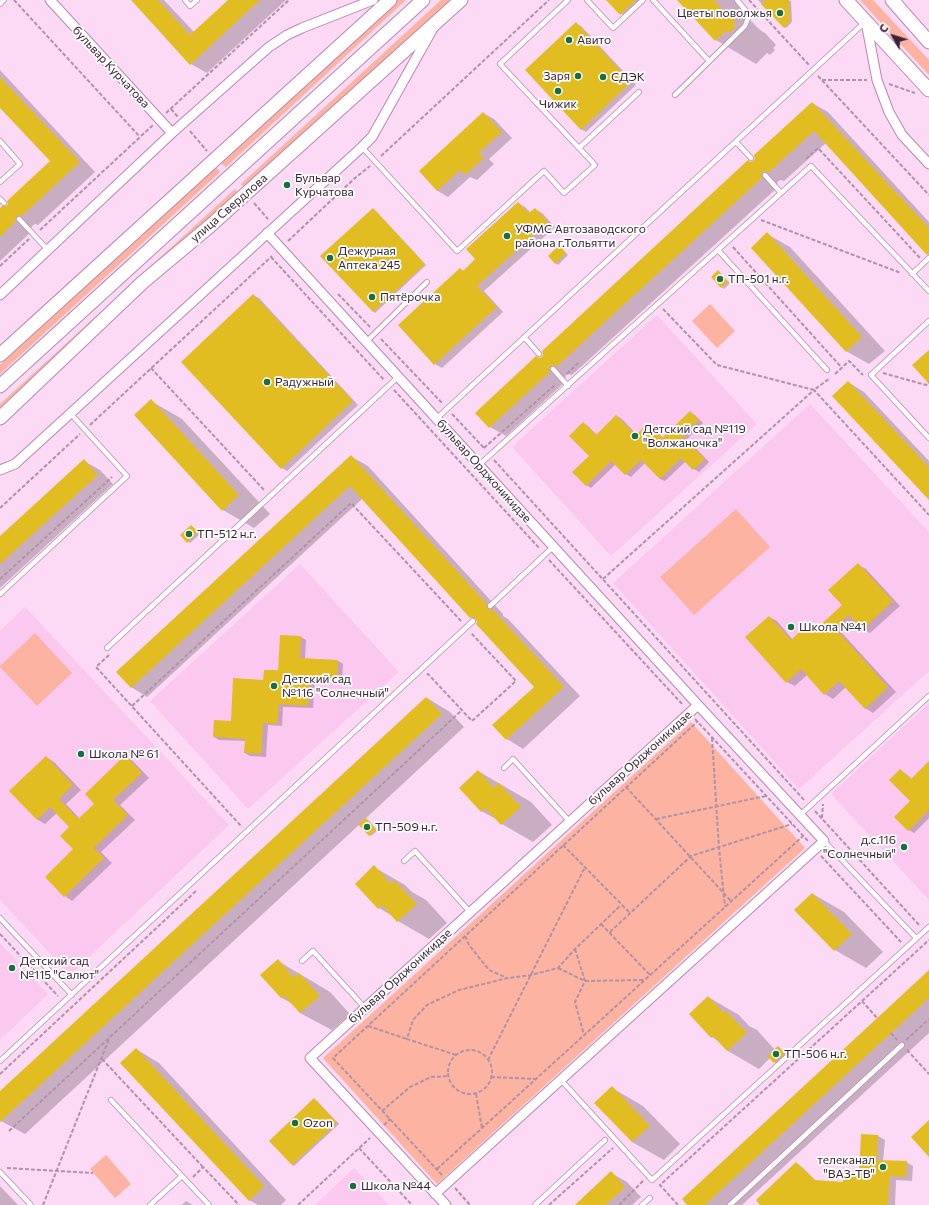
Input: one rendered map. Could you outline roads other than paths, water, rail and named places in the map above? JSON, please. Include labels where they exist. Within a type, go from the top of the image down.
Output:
[{"type":"main road","points":[[0,355],[390,0]]},
{"type":"main road","name":"улица Свердлова","points":[[0,386],[424,0]]},
{"type":"main road","name":"улица Свердлова","points":[[0,418],[143,282],[215,221],[461,0]]},
{"type":"main road","points":[[846,0],[929,90]]},
{"type":"main road","points":[[892,0],[929,42]]},
{"type":"street","name":"бульвар Курчатова","points":[[50,0],[172,133]]},
{"type":"street","points":[[0,295],[172,133],[269,47],[287,35],[302,28],[373,0]]},
{"type":"street","points":[[866,21],[878,80],[889,112],[902,135],[929,164]]},
{"type":"street","points":[[0,470],[15,464],[362,147],[372,136],[436,23]]},
{"type":"street","name":"бульвар Орджоникидзе","points":[[267,233],[698,705],[310,1058],[446,1205]]},
{"type":"street","points":[[435,1194],[824,841],[698,705]]},
{"type":"lane","points":[[0,4],[4,0]]},
{"type":"lane","points":[[185,0],[190,6],[197,0]]},
{"type":"lane","points":[[362,147],[457,251],[544,171],[564,193],[595,165],[500,64],[568,0]]},
{"type":"lane","points":[[587,0],[613,28],[643,0]]},
{"type":"lane","points":[[653,0],[709,61]]},
{"type":"lane","points":[[675,95],[745,26],[748,18],[746,11],[737,0]]},
{"type":"lane","points":[[436,419],[866,21]]},
{"type":"lane","points":[[579,148],[639,92]]},
{"type":"lane","points":[[0,141],[20,164],[0,182]]},
{"type":"lane","points":[[736,142],[751,158]]},
{"type":"lane","points":[[479,465],[811,166],[929,292]]},
{"type":"lane","points":[[765,175],[781,193]]},
{"type":"lane","points":[[0,199],[4,204]]},
{"type":"lane","points":[[19,219],[48,250]]},
{"type":"lane","points":[[718,250],[827,370]]},
{"type":"lane","points":[[910,272],[929,258]]},
{"type":"lane","points":[[366,342],[426,282]]},
{"type":"lane","points":[[929,321],[871,375],[929,438]]},
{"type":"lane","points":[[524,338],[539,354]]},
{"type":"lane","points":[[553,369],[568,386]]},
{"type":"lane","points":[[107,648],[398,377]]},
{"type":"lane","points":[[0,594],[127,476],[70,413]]},
{"type":"lane","points":[[490,606],[554,547]]},
{"type":"lane","points":[[0,1061],[473,622]]},
{"type":"lane","points":[[800,815],[929,696]]},
{"type":"lane","points":[[504,768],[513,759],[570,822]]},
{"type":"lane","points":[[824,841],[916,938]]},
{"type":"lane","points":[[404,861],[415,851],[470,912]]},
{"type":"lane","points":[[0,918],[72,995]]},
{"type":"lane","points":[[561,1080],[652,1180],[929,927]]},
{"type":"lane","points":[[302,961],[314,952],[365,1008]]},
{"type":"lane","points":[[730,1205],[902,1044]]},
{"type":"lane","points":[[111,1100],[209,1205]]},
{"type":"lane","points":[[535,1205],[605,1140]]},
{"type":"lane","points":[[0,1172],[31,1205]]},
{"type":"lane","points":[[150,1205],[182,1176]]},
{"type":"lane","points":[[642,1205],[650,1198]]},
{"type":"place","name":"Цветы поволжья","points":[[780,13]]},
{"type":"place","name":"Авито","points":[[569,40]]},
{"type":"place","name":"Заря","points":[[578,76]]},
{"type":"place","name":"СДЭК","points":[[603,77]]},
{"type":"place","name":"Чижик","points":[[558,91]]},
{"type":"place","name":"Бульвар Курчатова","points":[[287,185]]},
{"type":"place","name":"УФМС Автозаводского района г.Тольятти","points":[[507,236]]},
{"type":"place","name":"Дежурная Аптека 245","points":[[330,258]]},
{"type":"place","name":"ТП-501 н.г.","points":[[720,279]]},
{"type":"place","name":"Пятёрочка","points":[[372,297]]},
{"type":"place","name":"Радужный","points":[[267,382]]},
{"type":"place","name":"Детский сад №119 \"Волжаночка\"","points":[[635,436]]},
{"type":"place","name":"ТП-512 н.г.","points":[[189,534]]},
{"type":"place","name":"Школа №41","points":[[791,627]]},
{"type":"place","name":"Детский сад №116 \"Солнечный\"","points":[[274,686]]},
{"type":"place","name":"Школа № 61","points":[[81,754]]},
{"type":"place","name":"ТП-509 н.г.","points":[[367,827]]},
{"type":"place","name":"д.с.116 \"Солнечный\"","points":[[904,847]]},
{"type":"place","name":"Детский сад №115 \"Салют\"","points":[[12,968]]},
{"type":"place","name":"ТП-506 н.г.","points":[[776,1054]]},
{"type":"place","name":"Ozon","points":[[295,1123]]},
{"type":"place","name":"телеканал \"ВАЗ-ТВ\"","points":[[883,1167]]},
{"type":"place","name":"Школа №44","points":[[353,1186]]}]
